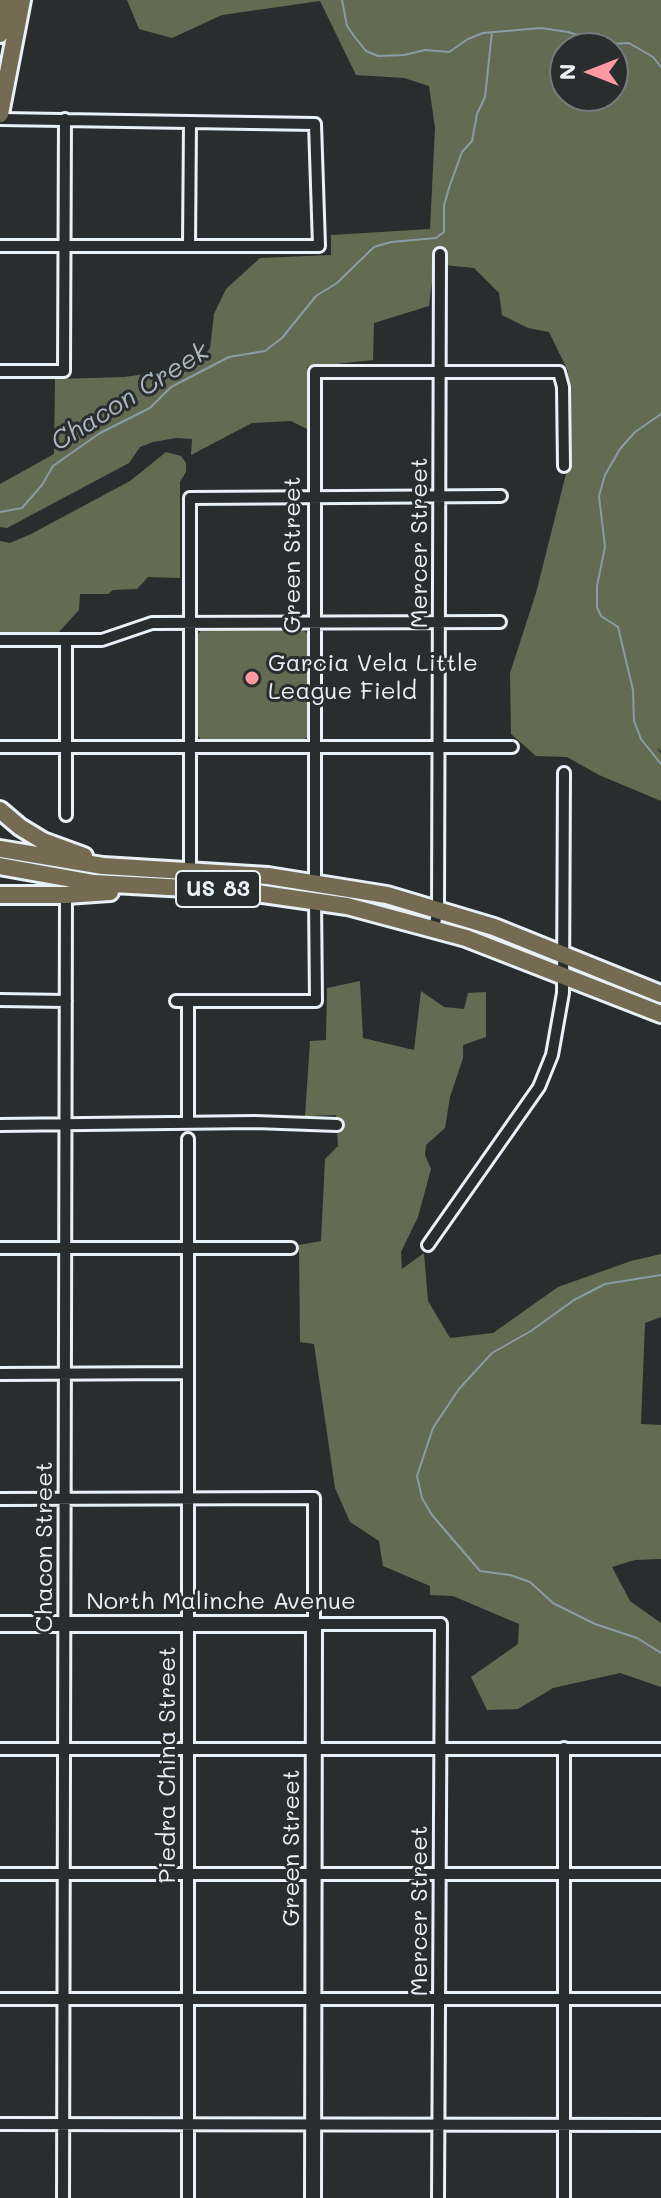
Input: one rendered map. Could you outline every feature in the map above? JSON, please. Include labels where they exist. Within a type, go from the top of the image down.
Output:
[{"type":"main road","points":[[0,77],[7,38],[6,32],[0,32],[7,0]]},
{"type":"main road","points":[[0,117],[22,0]]},
{"type":"main road","points":[[0,810],[43,841],[103,866]]},
{"type":"main road","name":"US 83","points":[[0,849],[103,866],[190,870],[315,882],[387,895],[494,927],[661,994]]},
{"type":"main road","name":"US 83","points":[[0,866],[94,883],[229,890],[315,899],[434,928],[661,1014]]},
{"type":"main road","points":[[0,895],[66,895],[169,887]]},
{"type":"street","points":[[0,117],[315,124],[319,246],[0,246]]},
{"type":"street","points":[[0,371],[64,371],[65,119]]},
{"type":"street","points":[[189,246],[190,123]]},
{"type":"street","name":"Mercer Street","points":[[434,928],[438,909],[440,748],[440,254]]},
{"type":"street","name":"Green Street","points":[[315,882],[315,372],[440,372]]},
{"type":"street","points":[[440,372],[559,372],[563,387],[564,466]]},
{"type":"street","points":[[190,870],[190,498],[501,496]]},
{"type":"street","points":[[0,640],[102,640],[152,623],[500,622]]},
{"type":"street","points":[[66,641],[66,815]]},
{"type":"street","points":[[0,747],[512,747]]},
{"type":"street","points":[[428,1245],[539,1087],[552,1055],[564,975],[564,773]]},
{"type":"street","name":"Chacon Street","points":[[63,2198],[66,895]]},
{"type":"street","points":[[188,1122],[182,1001],[316,1001],[315,899]]},
{"type":"street","points":[[0,1000],[66,1001]]},
{"type":"street","points":[[0,1125],[188,1122],[337,1125]]},
{"type":"street","name":"Piedra China Street","points":[[188,1139],[188,2198]]},
{"type":"street","points":[[0,1248],[291,1248]]},
{"type":"street","points":[[0,1374],[187,1373]]},
{"type":"street","points":[[0,1499],[187,1498]]},
{"type":"street","name":"Green Street","points":[[187,1498],[314,1498],[313,2198]]},
{"type":"street","name":"North Malinche Avenue","points":[[0,1624],[441,1624]]},
{"type":"street","name":"Mercer Street","points":[[438,2198],[441,1624]]},
{"type":"street","points":[[564,1748],[564,2198]]},
{"type":"street","points":[[0,1749],[661,1749]]},
{"type":"street","points":[[0,1874],[661,1874]]},
{"type":"street","points":[[0,1999],[661,1999]]},
{"type":"street","points":[[0,2124],[661,2125]]},
{"type":"green space","points":[[127,0],[661,0],[661,751],[657,748],[661,754],[661,801],[599,775],[567,757],[536,756],[511,734],[510,673],[536,593],[571,454],[568,371],[549,332],[528,328],[502,315],[499,293],[474,268],[434,264],[429,306],[374,323],[373,360],[307,367],[309,430],[291,421],[252,423],[191,455],[192,439],[153,442],[140,447],[129,463],[7,528],[0,527],[0,484],[54,454],[55,379],[124,377],[196,367],[210,348],[214,314],[226,289],[260,258],[331,255],[331,235],[430,229],[435,128],[429,86],[404,78],[356,75],[320,1],[222,15],[172,38],[139,29]]},
{"type":"green space","points":[[166,452],[181,456],[186,463],[186,472],[180,482],[180,578],[148,577],[137,589],[113,590],[108,594],[80,594],[79,610],[58,633],[0,633],[0,541],[10,543],[31,534],[130,481]]},
{"type":"green space","points":[[201,630],[302,630],[307,633],[307,737],[304,740],[201,740],[198,736],[198,634]]},
{"type":"green space","points":[[360,981],[363,1038],[414,1050],[421,991],[444,1007],[464,1009],[468,993],[486,992],[486,1037],[463,1045],[463,1058],[450,1097],[445,1128],[426,1145],[425,1155],[431,1169],[418,1217],[401,1252],[402,1269],[424,1253],[428,1301],[450,1338],[493,1333],[558,1287],[631,1261],[661,1254],[661,1317],[645,1323],[641,1424],[661,1425],[661,1559],[635,1560],[612,1567],[630,1601],[661,1623],[661,1687],[620,1673],[553,1688],[518,1709],[487,1710],[471,1677],[518,1644],[519,1624],[453,1596],[430,1595],[430,1586],[383,1566],[379,1541],[350,1522],[335,1488],[314,1344],[300,1342],[299,1245],[321,1241],[325,1159],[338,1146],[336,1115],[305,1116],[310,1041],[326,1040],[327,988]]},
{"type":"waterway","points":[[342,0],[347,26],[366,51],[378,56],[425,50],[449,52],[483,33],[541,28],[608,44],[629,43],[653,57],[661,67]]},
{"type":"waterway","name":"Chacon Creek","points":[[0,512],[22,508],[42,485],[53,466],[100,433],[150,408],[171,387],[229,357],[265,351],[282,338],[316,296],[337,283],[374,247],[391,242],[436,238],[444,232],[444,205],[450,185],[462,152],[472,141],[477,114],[485,97],[492,32]]},
{"type":"waterway","name":"Chacon Creek","points":[[661,414],[635,432],[620,449],[605,475],[599,496],[605,547],[597,586],[597,607],[601,616],[618,627],[633,690],[634,721],[641,739],[661,764]]},
{"type":"waterway","name":"Chacon Creek","points":[[661,1275],[605,1284],[574,1300],[531,1331],[492,1353],[459,1389],[433,1428],[417,1476],[422,1498],[432,1515],[480,1571],[510,1575],[530,1582],[553,1603],[595,1624],[637,1638],[661,1653]]},
{"type":"place","name":"Garcia Vela Little League Field","points":[[252,678]]}]
